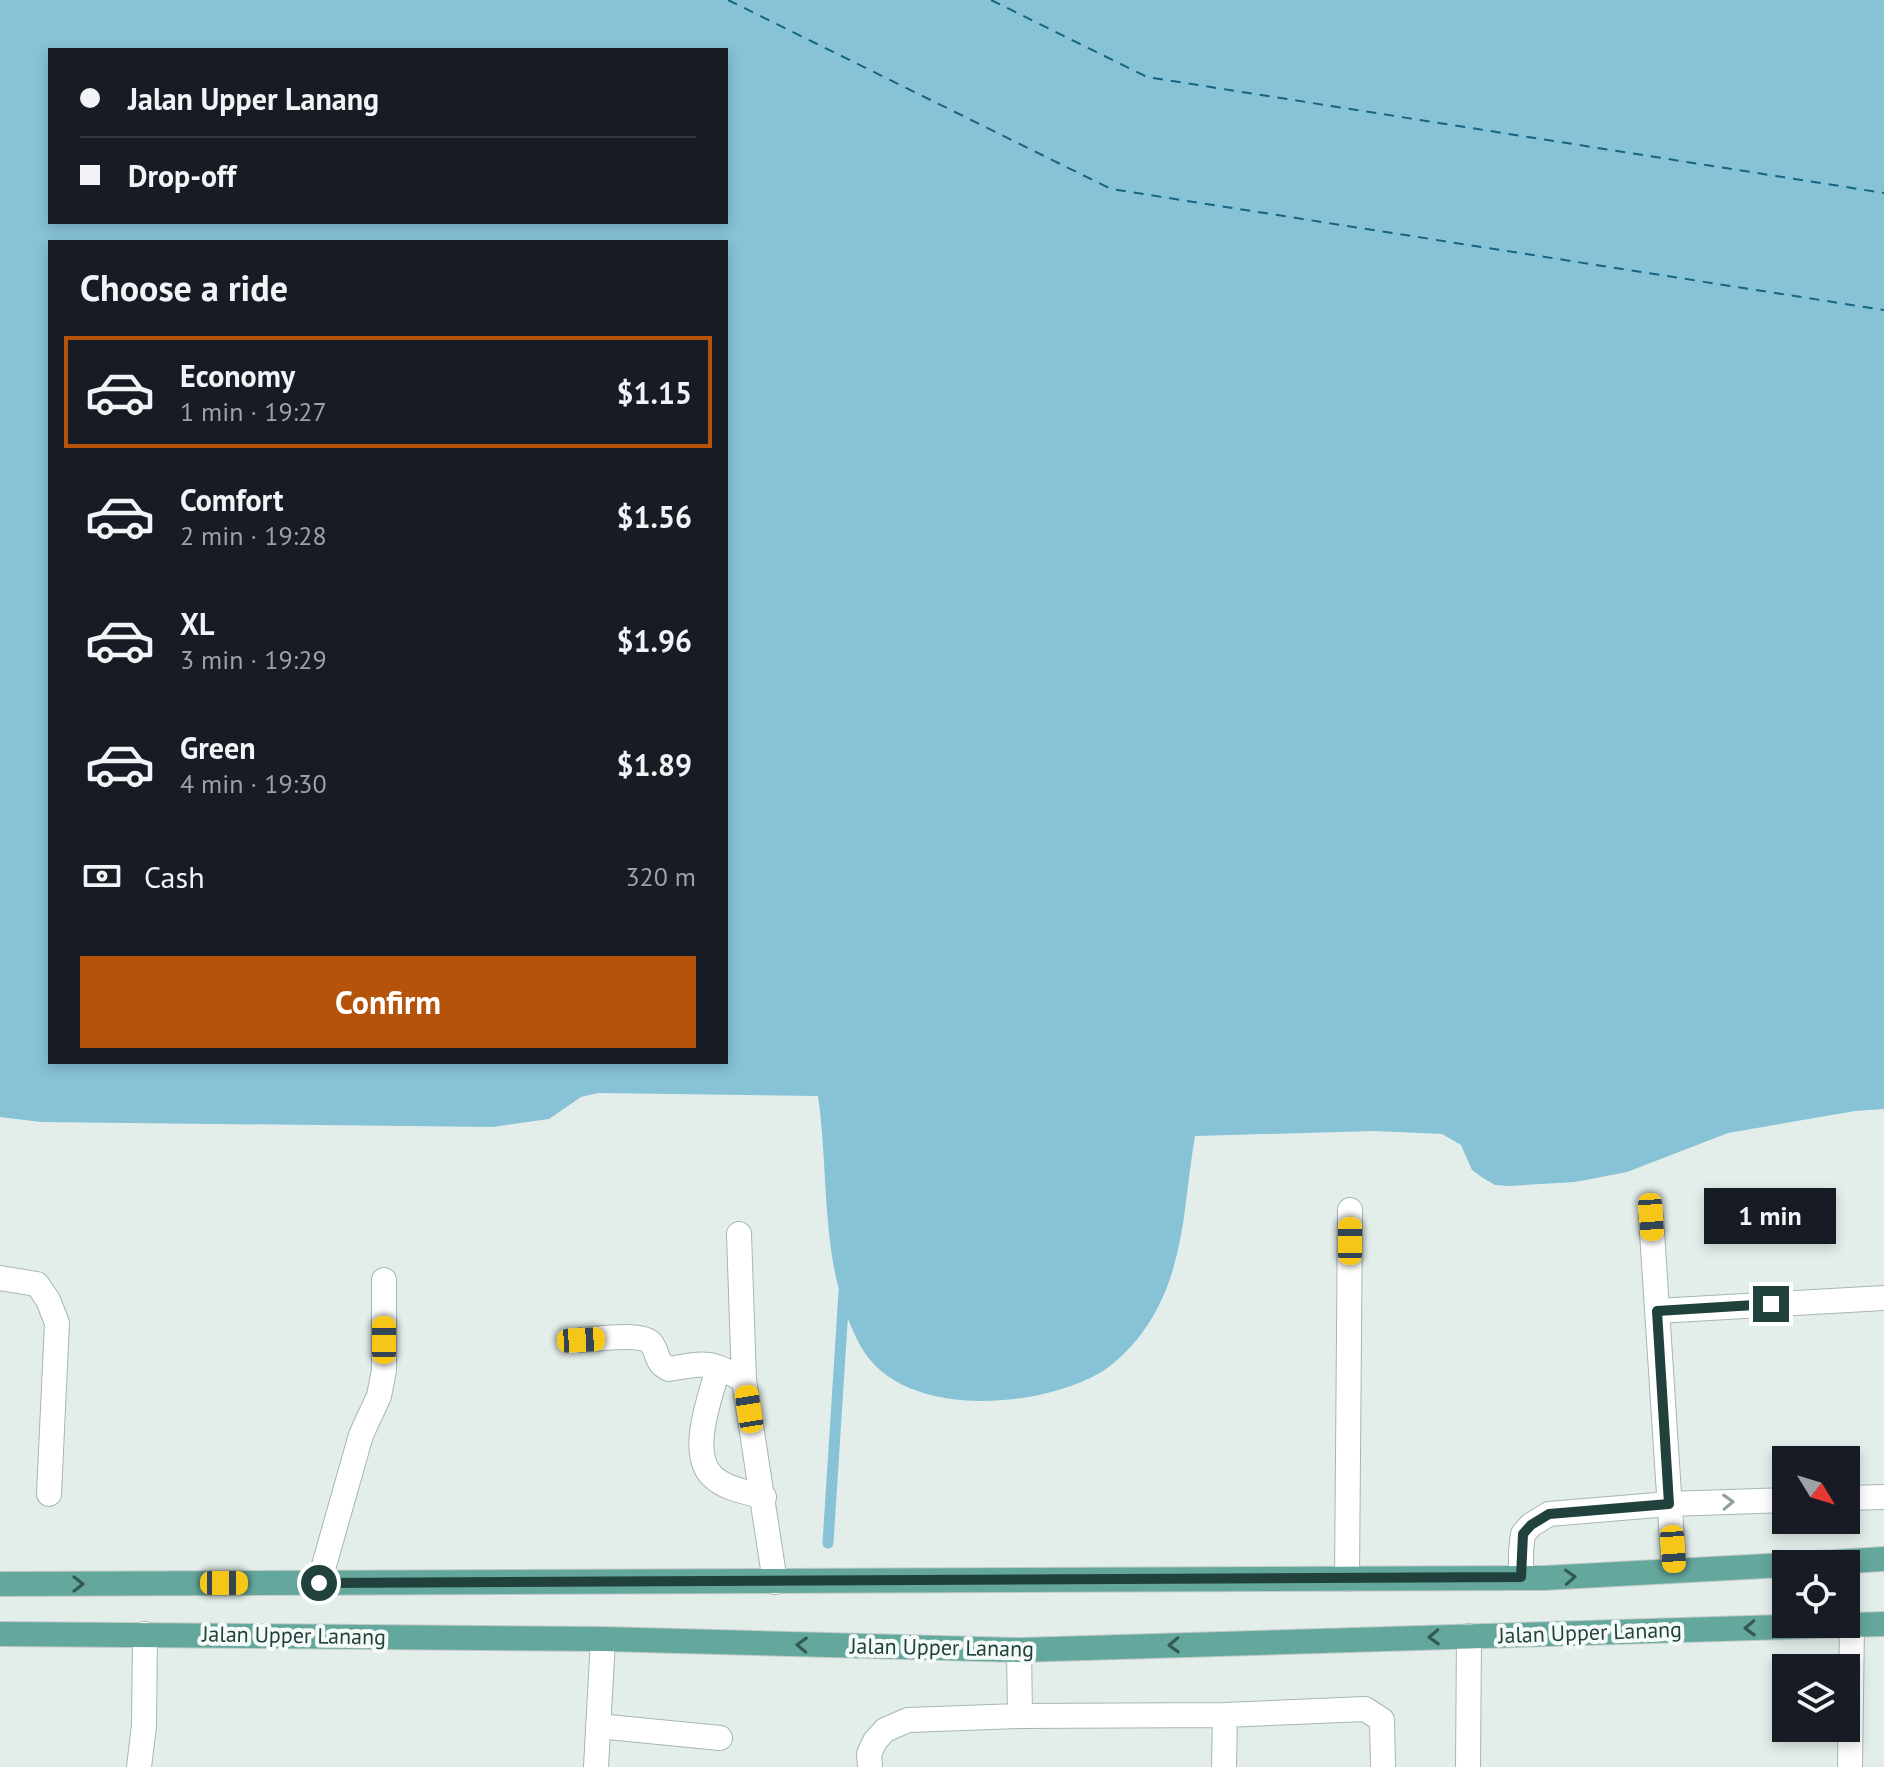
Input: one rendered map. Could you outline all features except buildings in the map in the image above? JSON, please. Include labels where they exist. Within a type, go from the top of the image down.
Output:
[{"type":"main road","points":[[1860,1560],[1884,1559]]},
{"type":"main road","points":[[0,1584],[1544,1578],[1772,1566]]},
{"type":"main road","name":"Jalan Upper Lanang","points":[[1860,1625],[1884,1624]]},
{"type":"main road","name":"Jalan Upper Lanang","points":[[0,1634],[603,1639],[1019,1650],[1772,1627]]},
{"type":"street","points":[[1347,1579],[1350,1210]]},
{"type":"street","points":[[1651,1217],[1674,1571]]},
{"type":"street","points":[[739,1234],[744,1380],[775,1582]]},
{"type":"street","points":[[0,1278],[37,1284],[48,1300],[57,1323],[49,1494]]},
{"type":"street","points":[[319,1583],[361,1435],[379,1396],[384,1370],[384,1280]]},
{"type":"street","points":[[1657,1311],[1884,1298]]},
{"type":"street","points":[[581,1340],[641,1337],[651,1343],[658,1361],[669,1369],[691,1363],[708,1363],[744,1380]]},
{"type":"street","points":[[718,1368],[701,1442],[704,1463],[712,1477],[732,1489],[764,1497]]},
{"type":"street","points":[[1860,1498],[1884,1497]]},
{"type":"street","points":[[1521,1577],[1523,1534],[1549,1514],[1669,1504],[1772,1500]]},
{"type":"street","points":[[139,1767],[144,1726],[145,1634]]},
{"type":"street","points":[[1468,1767],[1469,1636]]},
{"type":"street","points":[[1850,1767],[1852,1638]]},
{"type":"street","points":[[596,1767],[603,1639]]},
{"type":"street","points":[[1019,1650],[1020,1716]]},
{"type":"street","points":[[870,1767],[869,1754],[875,1741],[885,1730],[908,1720],[1225,1715],[1365,1709],[1382,1720],[1383,1767]]},
{"type":"street","points":[[1224,1767],[1225,1715]]},
{"type":"street","points":[[598,1726],[720,1738]]},
{"type":"water","points":[[0,0],[1884,0],[1884,1109],[1855,1111],[1728,1133],[1627,1172],[1575,1182],[1509,1186],[1495,1185],[1472,1170],[1461,1145],[1442,1134],[1374,1131],[1195,1136],[1175,1262],[1156,1310],[1133,1344],[1104,1370],[1071,1386],[1040,1395],[970,1401],[936,1396],[905,1386],[879,1369],[860,1345],[847,1316],[832,1255],[818,1096],[598,1093],[581,1097],[549,1119],[493,1127],[41,1122],[0,1117]]},
{"type":"waterway","points":[[828,1543],[844,1292]]},
{"type":"ferry route","points":[[728,0],[1111,189],[1884,310]]},
{"type":"ferry route","points":[[991,0],[1147,77],[1884,193]]},
{"type":"route","points":[[319,1583],[1521,1577],[1523,1534],[1549,1514],[1669,1504],[1657,1311],[1771,1304]]}]
